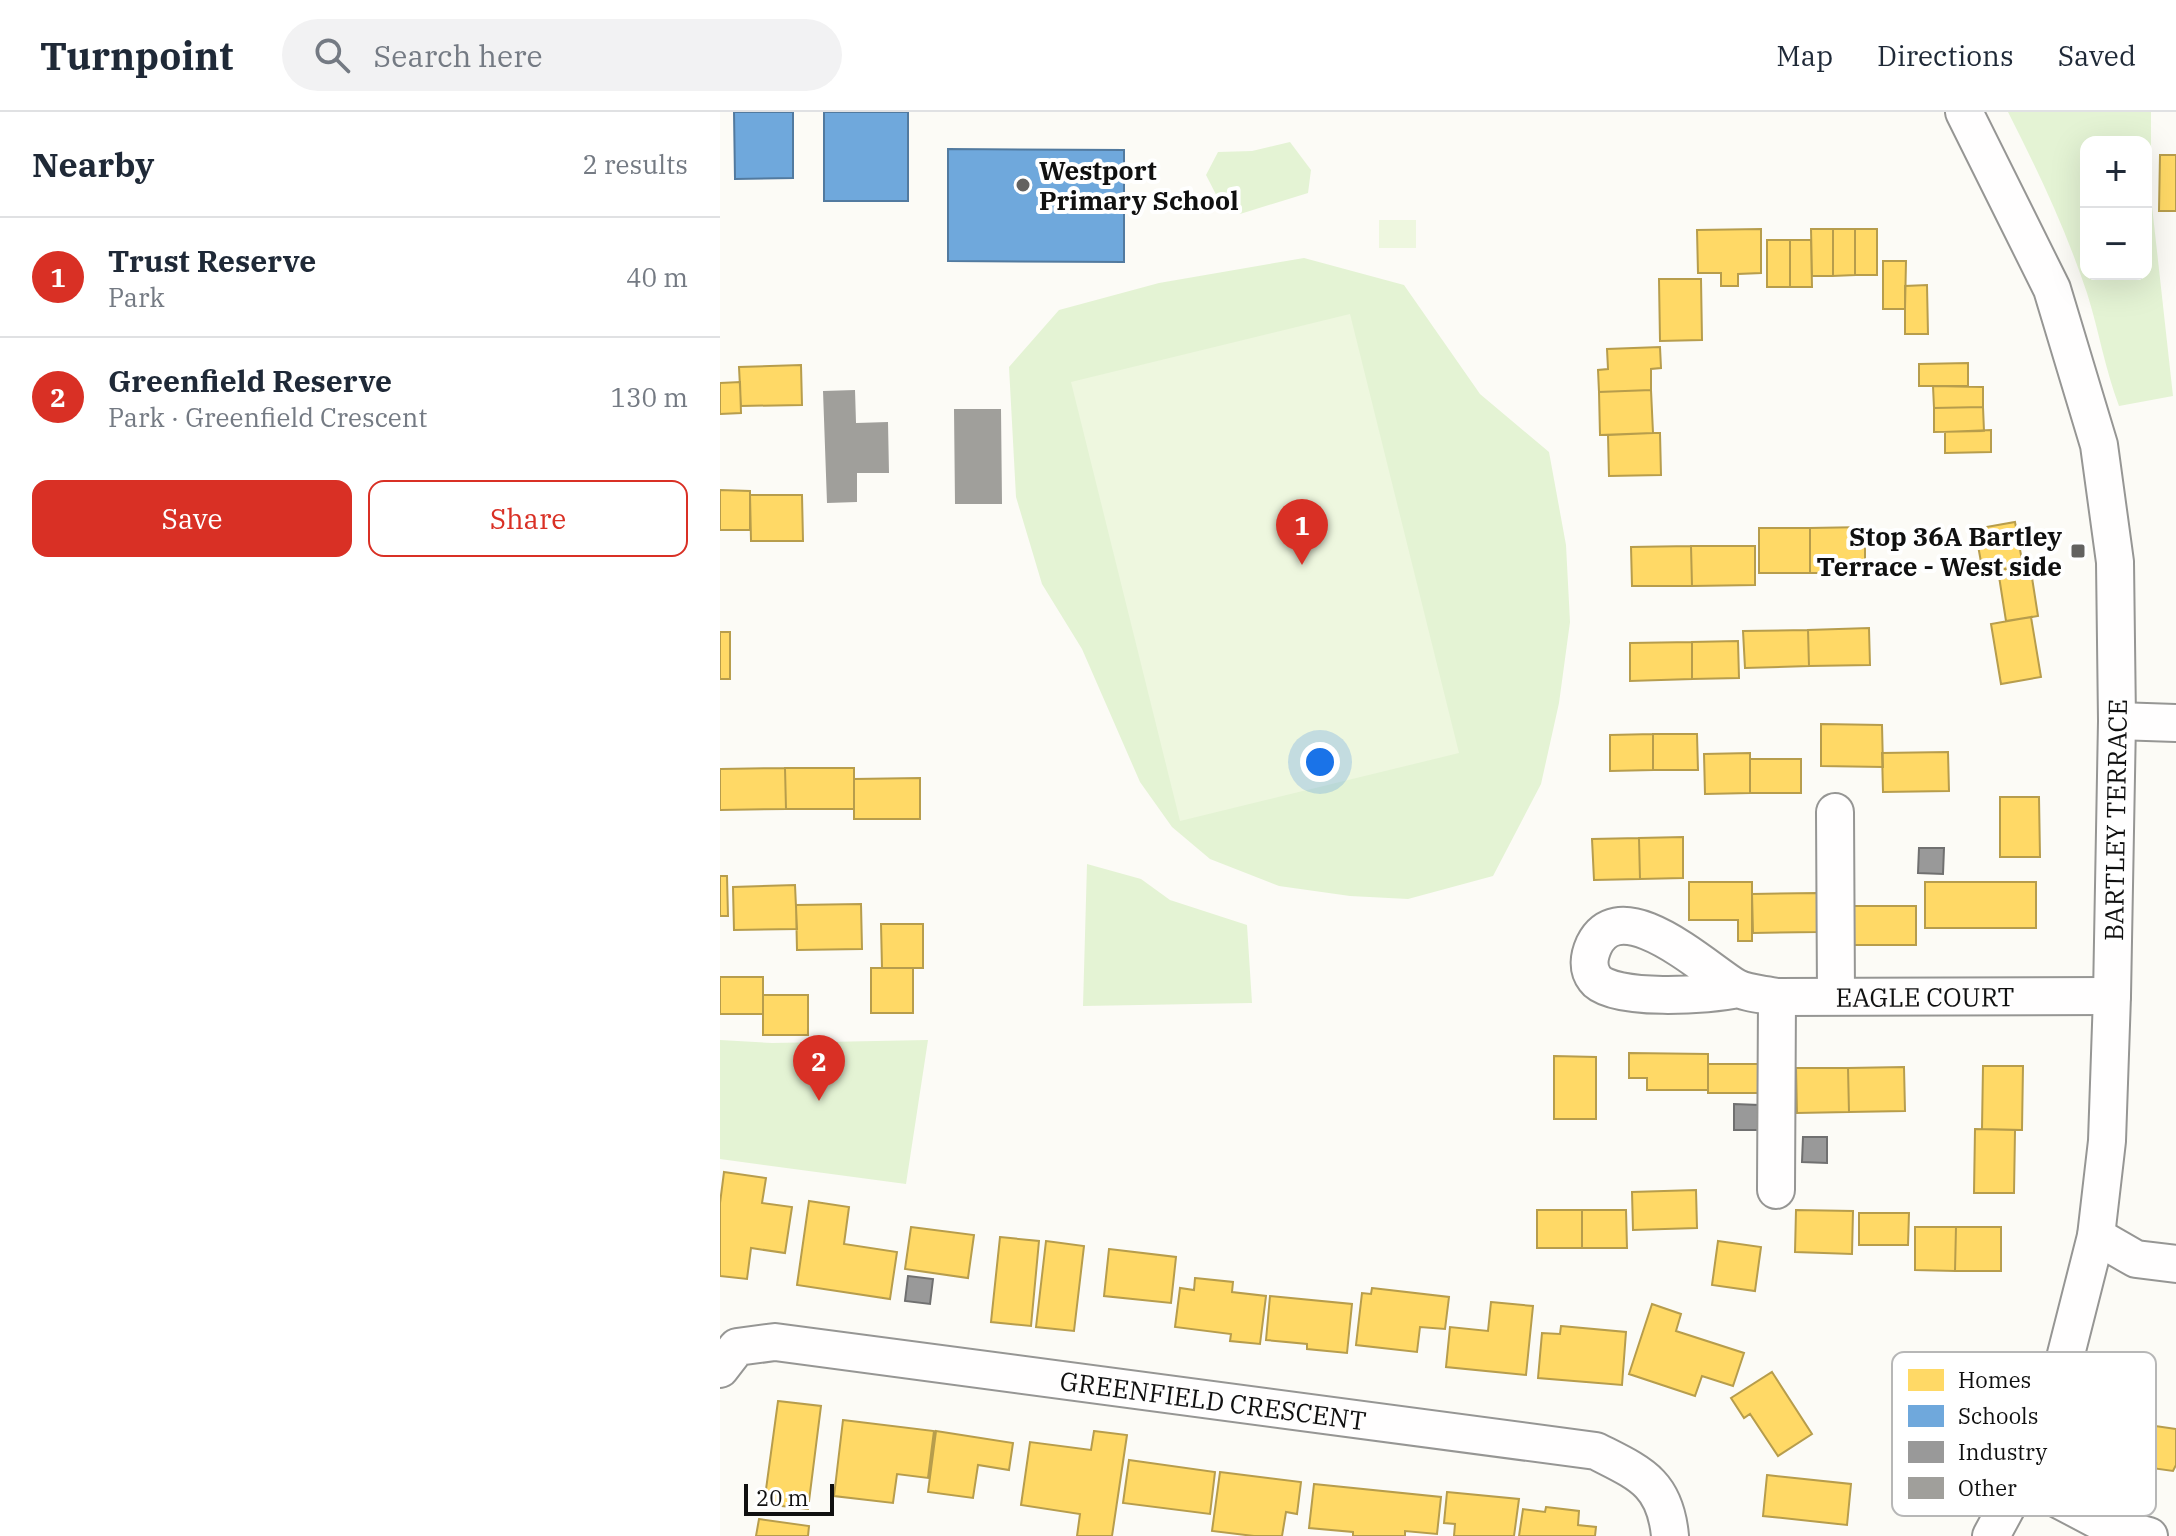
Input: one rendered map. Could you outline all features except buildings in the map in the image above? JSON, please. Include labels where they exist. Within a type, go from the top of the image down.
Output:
[{"type":"street","name":"BARTLEY TERRACE","points":[[1964,112],[2052,289],[2099,445],[2115,562],[2117,721],[2107,1141],[2096,1236],[2067,1352]]},
{"type":"street","points":[[2117,721],[2176,723]]},
{"type":"street","points":[[1835,812],[1836,996]]},
{"type":"street","name":"EAGLE COURT","points":[[1738,989],[1777,997],[2112,996]]},
{"type":"street","points":[[1776,1190],[1777,997]]},
{"type":"street","points":[[2096,1236],[2136,1259],[2176,1264]]},
{"type":"street","name":"GREENFIELD CRESCENT","points":[[720,1369],[737,1347],[775,1342],[1596,1451],[1646,1476],[1668,1512],[1670,1536]]},
{"type":"street","name":"BARTLEY TERRACE","points":[[1991,1536],[2002,1516]]},
{"type":"street","points":[[2090,1516],[2105,1524],[2149,1536]]},
{"type":"green space","points":[[2008,112],[2151,112],[2151,136],[2080,136],[2080,273],[2051,201]]},
{"type":"green space","points":[[1290,142],[1311,170],[1308,193],[1240,214],[1224,210],[1206,175],[1218,152],[1252,151]]},
{"type":"green space","points":[[2152,206],[2173,396],[2119,406],[2082,280],[2152,280]]},
{"type":"green space","points":[[1379,220],[1416,220],[1416,248],[1379,248]]},
{"type":"green space","points":[[1304,258],[1404,285],[1480,394],[1549,452],[1566,545],[1570,622],[1559,703],[1541,784],[1493,876],[1408,899],[1350,896],[1279,886],[1210,859],[1172,827],[1140,782],[1082,649],[1042,584],[1016,497],[1009,367],[1059,310],[1159,283]]},
{"type":"green space","points":[[1350,314],[1459,753],[1180,821],[1071,382]]},
{"type":"green space","points":[[1087,864],[1141,879],[1170,900],[1247,925],[1252,1003],[1083,1006]]},
{"type":"green space","points":[[720,1040],[772,1043],[928,1040],[906,1184],[720,1159]]},
{"type":"place","name":"Westport Primary School","points":[[1023,185]]},
{"type":"place","name":"Stop 36A Bartley Terrace - West side","points":[[2078,551]]},
{"type":"place","name":"Trust Reserve","points":[[1302,565]]},
{"type":"place","name":"Greenfield Reserve","points":[[819,1101]]}]
